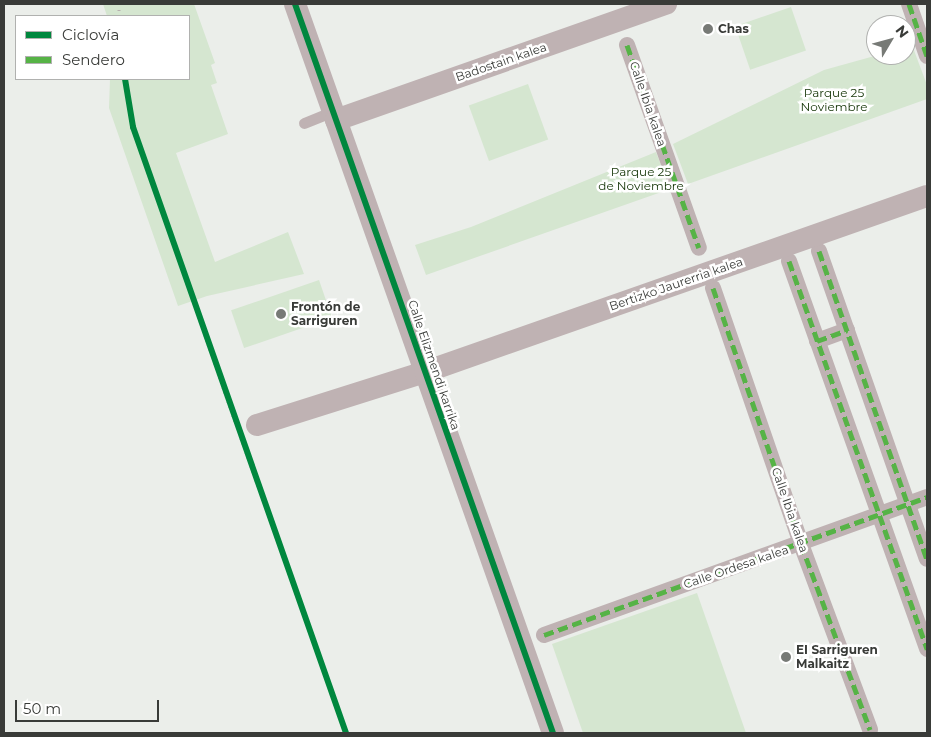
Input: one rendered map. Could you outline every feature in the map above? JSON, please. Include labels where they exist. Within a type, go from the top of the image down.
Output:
[{"type":"street","name":"Calle Elizmendi karrika","points":[[295,4],[553,733]]},
{"type":"street","name":"Badostain kalea","points":[[334,116],[666,4]]},
{"type":"street","points":[[909,4],[927,56]]},
{"type":"street","name":"Calle Ibia kalea","points":[[627,45],[699,248]]},
{"type":"street","name":"Bertizko Jaurerria kalea","points":[[257,425],[425,372],[927,196]]},
{"type":"street","points":[[819,251],[927,559]]},
{"type":"street","points":[[789,261],[879,514],[922,621],[927,649]]},
{"type":"street","name":"Calle Ibia kalea","points":[[713,288],[801,544],[870,730]]},
{"type":"street","points":[[817,341],[847,330]]},
{"type":"street","name":"Calle Ordesa kalea","points":[[544,634],[801,544],[927,497]]},
{"type":"lane","name":"Badostain kalea","points":[[304,123],[334,116]]},
{"type":"path","points":[[126,80],[133,126],[212,357],[346,733]]},
{"type":"green space","points":[[103,4],[194,4],[215,63],[211,65],[217,83],[211,85],[228,134],[176,153],[215,262],[288,232],[304,274],[207,296],[178,306],[109,108],[110,80],[190,80],[190,15],[107,15]]},
{"type":"green space","points":[[791,7],[806,50],[750,70],[735,26]]},
{"type":"green space","name":"Parque 25 Noviembre","points":[[916,56],[927,85],[927,99],[688,184],[673,144],[824,70],[866,58],[866,65],[916,65]]},
{"type":"green space","points":[[528,84],[548,139],[489,161],[469,106]]},
{"type":"green space","name":"Parque 25 de Noviembre","points":[[656,152],[670,189],[426,275],[415,245],[471,227]]},
{"type":"green space","name":"Frontón de Sarriguren","points":[[319,280],[332,318],[244,348],[231,310]]},
{"type":"green space","points":[[697,593],[746,733],[583,733],[552,644]]},
{"type":"marked path","points":[[909,4],[927,56]]},
{"type":"marked path","points":[[627,45],[699,248]]},
{"type":"marked path","points":[[819,251],[927,559]]},
{"type":"marked path","points":[[789,261],[927,649]]},
{"type":"marked path","points":[[713,288],[801,544],[870,730]]},
{"type":"marked path","points":[[817,341],[847,330]]},
{"type":"marked path","points":[[544,635],[927,497]]},
{"type":"cycle path","points":[[295,4],[553,733]]},
{"type":"cycle path","points":[[125,80],[133,127],[346,733]]},
{"type":"place","name":"Chas","points":[[708,29]]},
{"type":"place","name":"Frontón de Sarriguren","points":[[281,314]]},
{"type":"place","name":"EI Sarriguren Malkaitz","points":[[786,657]]}]
